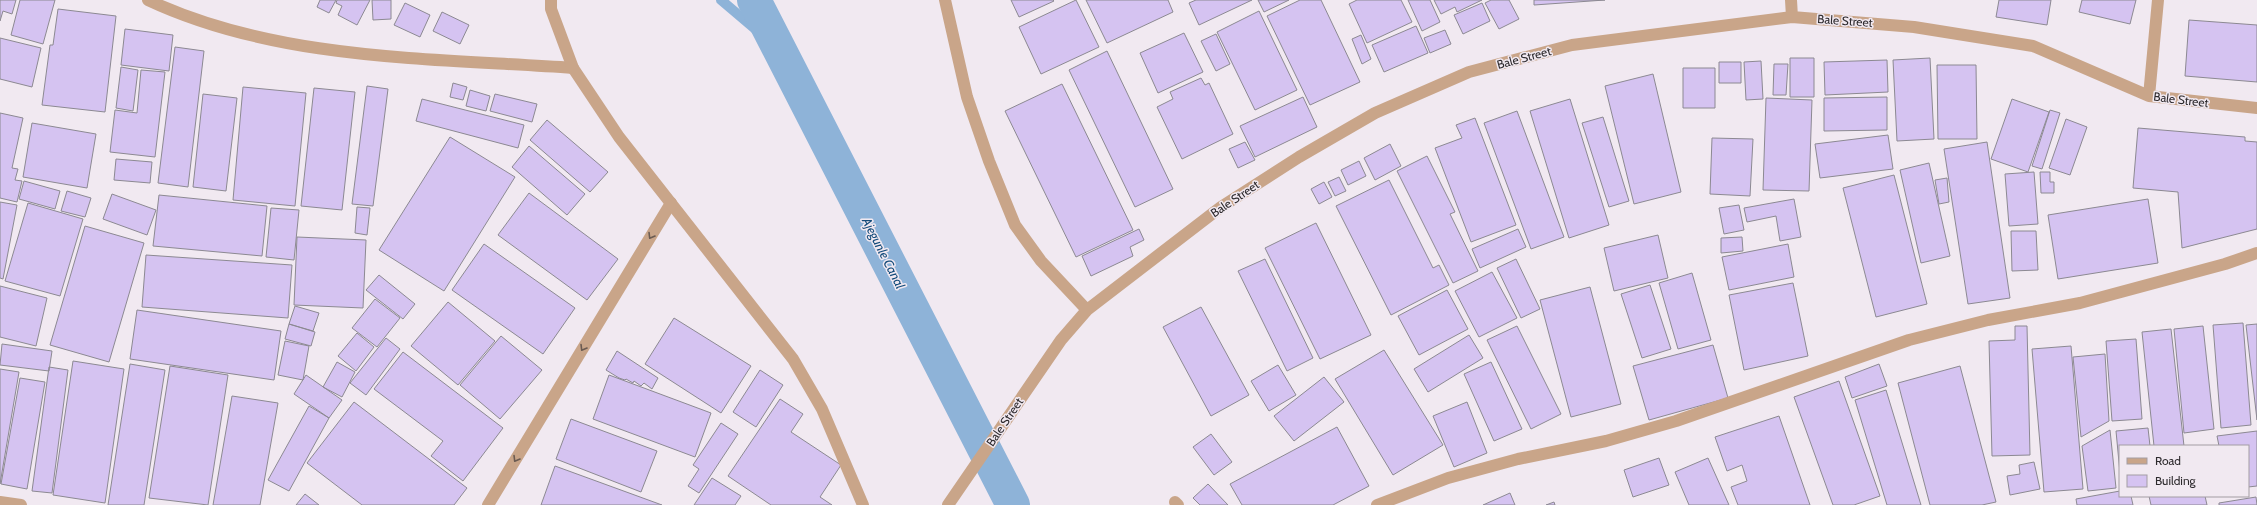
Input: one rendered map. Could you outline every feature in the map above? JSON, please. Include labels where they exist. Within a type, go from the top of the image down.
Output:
[{"type":"street","points":[[148,0],[176,13],[233,30],[336,52],[573,68]]},
{"type":"street","points":[[946,0],[967,97],[988,161],[1015,225],[1041,261],[1087,310]]},
{"type":"street","points":[[1791,0],[1792,17]]},
{"type":"street","points":[[2149,96],[2158,0]]},
{"type":"street","points":[[551,4],[573,68],[619,137],[792,360],[822,409],[863,505]]},
{"type":"street","name":"Bale Street","points":[[948,505],[1061,340],[1087,310],[1221,207],[1299,157],[1375,113],[1469,72],[1572,46],[1792,17],[1914,27],[2033,46],[2149,96],[2257,108]]},
{"type":"street","points":[[488,505],[671,203]]},
{"type":"street","points":[[1377,505],[1448,478],[1518,459],[1606,441],[1676,421],[1909,340],[1988,320],[2080,303],[2225,264],[2257,253]]},
{"type":"street","points":[[0,502],[21,505]]},
{"type":"building","points":[[0,0],[16,0],[12,14],[3,11],[0,21]]},
{"type":"building","points":[[20,0],[55,0],[43,44],[11,35]]},
{"type":"building","points":[[320,0],[336,0],[329,13],[317,7]]},
{"type":"building","points":[[337,0],[370,0],[357,25],[338,15],[342,6],[336,3]]},
{"type":"building","points":[[372,0],[391,0],[391,19],[373,20]]},
{"type":"building","points":[[1011,0],[1053,0],[1054,1],[1019,17]]},
{"type":"building","points":[[1076,0],[1099,47],[1041,74],[1019,27]]},
{"type":"building","points":[[1086,0],[1168,0],[1173,12],[1107,43]]},
{"type":"building","points":[[1196,0],[1252,0],[1199,25],[1189,3]]},
{"type":"building","points":[[1258,0],[1289,0],[1264,12]]},
{"type":"building","points":[[1300,0],[1321,0],[1360,82],[1310,105],[1267,16]]},
{"type":"building","points":[[1357,0],[1401,0],[1412,22],[1367,43],[1349,4]]},
{"type":"building","points":[[1408,0],[1430,0],[1440,22],[1422,31]]},
{"type":"building","points":[[1434,0],[1482,0],[1457,12],[1455,7],[1441,14]]},
{"type":"building","points":[[1491,0],[1509,0],[1519,19],[1499,29],[1485,3]]},
{"type":"building","points":[[1534,0],[1605,0],[1534,5]]},
{"type":"building","points":[[1999,0],[2051,0],[2047,25],[1996,17]]},
{"type":"building","points":[[2082,0],[2136,0],[2130,24],[2079,12]]},
{"type":"building","points":[[405,3],[430,15],[420,37],[394,25]]},
{"type":"building","points":[[1482,3],[1490,21],[1463,34],[1454,15]]},
{"type":"building","points":[[58,9],[116,16],[105,112],[42,105],[50,45],[53,45]]},
{"type":"building","points":[[1259,11],[1297,90],[1255,110],[1217,32]]},
{"type":"building","points":[[442,12],[469,25],[460,44],[433,31]]},
{"type":"building","points":[[2189,20],[2257,25],[2257,82],[2185,76]]},
{"type":"building","points":[[1416,26],[1428,53],[1384,72],[1372,45]]},
{"type":"building","points":[[125,29],[173,35],[169,71],[121,65]]},
{"type":"building","points":[[1445,30],[1451,44],[1430,53],[1424,38]]},
{"type":"building","points":[[1184,33],[1203,72],[1158,93],[1140,53]]},
{"type":"building","points":[[1216,34],[1230,64],[1216,71],[1201,41]]},
{"type":"building","points":[[1361,35],[1371,59],[1362,64],[1352,39]]},
{"type":"building","points":[[0,38],[41,48],[32,87],[0,79]]},
{"type":"building","points":[[175,47],[204,51],[188,187],[158,183]]},
{"type":"building","points":[[1107,51],[1173,189],[1135,207],[1069,70]]},
{"type":"building","points":[[1790,58],[1814,58],[1814,97],[1790,97]]},
{"type":"building","points":[[1930,58],[1934,139],[1897,141],[1893,60]]},
{"type":"building","points":[[1887,60],[1888,92],[1825,95],[1824,62]]},
{"type":"building","points":[[1761,61],[1763,99],[1746,100],[1744,62]]},
{"type":"building","points":[[1719,62],[1741,62],[1741,83],[1719,83]]},
{"type":"building","points":[[1774,64],[1788,64],[1786,95],[1773,95]]},
{"type":"building","points":[[1937,65],[1976,65],[1977,139],[1938,139]]},
{"type":"building","points":[[121,67],[138,70],[133,111],[116,108]]},
{"type":"building","points":[[1683,68],[1715,68],[1715,108],[1683,108]]},
{"type":"building","points":[[141,70],[165,72],[155,157],[110,152],[115,110],[137,113]]},
{"type":"building","points":[[1653,74],[1681,192],[1634,204],[1605,86]]},
{"type":"building","points":[[1201,78],[1205,85],[1209,83],[1233,134],[1182,159],[1157,107],[1173,99],[1170,92]]},
{"type":"building","points":[[453,83],[467,87],[463,100],[450,97]]},
{"type":"building","points":[[1062,84],[1133,230],[1076,257],[1005,111]]},
{"type":"building","points":[[367,86],[388,89],[373,206],[352,204]]},
{"type":"building","points":[[243,87],[306,93],[295,206],[233,200]]},
{"type":"building","points":[[314,88],[355,92],[342,210],[301,206]]},
{"type":"building","points":[[470,90],[490,96],[486,111],[466,106]]},
{"type":"building","points":[[203,94],[237,98],[226,191],[193,187]]},
{"type":"building","points":[[495,94],[537,104],[532,122],[490,111]]},
{"type":"building","points":[[1303,97],[1317,127],[1255,157],[1240,126]]},
{"type":"building","points":[[1887,97],[1887,130],[1824,131],[1824,98]]},
{"type":"building","points":[[1766,98],[1812,100],[1809,191],[1763,190]]},
{"type":"building","points":[[422,99],[524,125],[518,148],[416,121]]},
{"type":"building","points":[[1570,99],[1609,225],[1569,238],[1530,111]]},
{"type":"building","points":[[2012,99],[2049,112],[2028,172],[1991,159]]},
{"type":"building","points":[[2050,110],[2060,113],[2042,169],[2032,166]]},
{"type":"building","points":[[1517,111],[1564,237],[1531,249],[1484,123]]},
{"type":"building","points":[[0,113],[23,118],[12,168],[18,169],[15,180],[22,181],[17,202],[0,198]]},
{"type":"building","points":[[1603,117],[1629,201],[1609,207],[1582,123]]},
{"type":"building","points":[[1475,118],[1516,225],[1471,242],[1435,148],[1462,138],[1456,125]]},
{"type":"building","points":[[2066,119],[2087,127],[2070,175],[2049,168]]},
{"type":"building","points":[[547,120],[608,172],[590,192],[530,140]]},
{"type":"building","points":[[32,123],[96,134],[87,188],[23,177]]},
{"type":"building","points":[[2138,128],[2245,137],[2245,141],[2257,142],[2257,229],[2182,248],[2178,192],[2133,188]]},
{"type":"building","points":[[1888,135],[1893,169],[1820,178],[1815,144]]},
{"type":"building","points":[[450,137],[515,177],[444,291],[379,250]]},
{"type":"building","points":[[1712,138],[1753,139],[1750,196],[1710,194]]},
{"type":"building","points":[[1245,142],[1255,160],[1238,168],[1229,149]]},
{"type":"building","points":[[1987,142],[2010,298],[1968,304],[1944,149]]},
{"type":"building","points":[[1390,144],[1401,166],[1375,180],[1364,158]]},
{"type":"building","points":[[529,146],[585,194],[567,215],[512,167]]},
{"type":"building","points":[[1427,156],[1455,212],[1450,214],[1478,271],[1453,283],[1397,171]]},
{"type":"building","points":[[116,159],[152,162],[150,183],[114,180]]},
{"type":"building","points":[[1359,161],[1366,176],[1348,185],[1341,170]]},
{"type":"building","points":[[1929,163],[1950,256],[1921,263],[1900,170]]},
{"type":"building","points":[[2034,172],[2038,224],[2009,226],[2005,174]]},
{"type":"building","points":[[2040,172],[2050,172],[2050,182],[2054,182],[2054,193],[2041,193]]},
{"type":"building","points":[[1894,175],[1927,304],[1876,317],[1843,188]]},
{"type":"building","points":[[1339,177],[1346,191],[1335,196],[1328,182]]},
{"type":"building","points":[[1947,178],[1949,202],[1939,204],[1935,180]]},
{"type":"building","points":[[1389,180],[1433,268],[1439,265],[1449,285],[1391,315],[1336,206]]},
{"type":"building","points":[[24,181],[60,191],[55,209],[19,199]]},
{"type":"building","points":[[1324,182],[1332,197],[1319,204],[1311,189]]},
{"type":"building","points":[[67,191],[91,198],[85,217],[61,211]]},
{"type":"building","points":[[529,193],[618,259],[587,300],[498,235]]},
{"type":"building","points":[[112,194],[156,210],[147,235],[103,219]]},
{"type":"building","points":[[159,195],[267,206],[262,256],[153,246]]},
{"type":"building","points":[[1794,199],[1801,237],[1780,241],[1776,216],[1747,222],[1744,208]]},
{"type":"building","points":[[2148,199],[2158,263],[2058,279],[2048,215]]},
{"type":"building","points":[[0,202],[17,205],[3,279],[0,278]]},
{"type":"building","points":[[28,203],[83,219],[60,296],[5,281]]},
{"type":"building","points":[[1739,205],[1744,230],[1724,234],[1719,208]]},
{"type":"building","points":[[357,207],[370,208],[367,235],[355,233]]},
{"type":"building","points":[[271,208],[299,210],[294,260],[266,257]]},
{"type":"building","points":[[1316,223],[1371,335],[1320,359],[1265,248]]},
{"type":"building","points":[[85,226],[144,243],[109,362],[50,345]]},
{"type":"building","points":[[1139,229],[1144,240],[1130,247],[1133,256],[1091,276],[1082,256]]},
{"type":"building","points":[[1518,229],[1526,247],[1480,268],[1472,249]]},
{"type":"building","points":[[2011,231],[2036,231],[2038,270],[2012,271]]},
{"type":"building","points":[[1658,235],[1668,278],[1614,291],[1604,248]]},
{"type":"building","points":[[297,237],[366,240],[363,308],[294,305]]},
{"type":"building","points":[[1742,237],[1743,251],[1721,253],[1721,238]]},
{"type":"building","points":[[484,244],[575,308],[543,354],[452,290]]},
{"type":"building","points":[[1788,244],[1794,277],[1729,290],[1722,257]]},
{"type":"building","points":[[146,255],[292,265],[288,318],[142,307]]},
{"type":"building","points":[[1265,259],[1313,358],[1287,371],[1238,271]]},
{"type":"building","points":[[1516,259],[1540,309],[1521,318],[1497,268]]},
{"type":"building","points":[[1492,272],[1517,318],[1479,337],[1455,291]]},
{"type":"building","points":[[1692,273],[1711,340],[1678,349],[1659,283]]},
{"type":"building","points":[[379,275],[415,304],[403,319],[366,290]]},
{"type":"building","points":[[1793,283],[1808,356],[1744,370],[1729,295]]},
{"type":"building","points":[[1650,285],[1671,349],[1642,358],[1621,294]]},
{"type":"building","points":[[0,286],[47,298],[36,346],[0,337]]},
{"type":"building","points":[[1590,287],[1621,404],[1571,417],[1540,300]]},
{"type":"building","points":[[1447,290],[1468,329],[1419,355],[1398,316]]},
{"type":"building","points":[[375,299],[400,318],[377,347],[352,328]]},
{"type":"building","points":[[448,302],[495,341],[458,385],[411,346]]},
{"type":"building","points":[[295,306],[319,313],[313,331],[289,324]]},
{"type":"building","points":[[1201,307],[1249,395],[1211,416],[1163,327]]},
{"type":"building","points":[[137,310],[281,331],[274,380],[130,359]]},
{"type":"building","points":[[674,318],[751,366],[721,413],[645,364]]},
{"type":"building","points":[[2243,323],[2251,425],[2221,428],[2213,325]]},
{"type":"building","points":[[289,324],[315,332],[311,346],[285,339]]},
{"type":"building","points":[[2257,324],[2257,420],[2246,325]]},
{"type":"building","points":[[1517,326],[1561,414],[1531,429],[1487,340]]},
{"type":"building","points":[[2015,326],[2027,326],[2030,455],[1992,456],[1989,341],[2015,340]]},
{"type":"building","points":[[2203,326],[2214,429],[2184,433],[2174,329]]},
{"type":"building","points":[[2171,329],[2184,445],[2154,445],[2142,332]]},
{"type":"building","points":[[357,333],[374,347],[356,371],[338,356]]},
{"type":"building","points":[[1469,335],[1483,358],[1428,392],[1414,369]]},
{"type":"building","points":[[501,336],[542,370],[500,419],[460,385]]},
{"type":"building","points":[[386,338],[400,349],[366,395],[350,383]]},
{"type":"building","points":[[2136,339],[2142,419],[2112,421],[2106,341]]},
{"type":"building","points":[[285,341],[309,346],[303,380],[278,375]]},
{"type":"building","points":[[2,344],[52,351],[49,371],[0,365]]},
{"type":"building","points":[[1713,345],[1728,398],[1649,420],[1633,366]]},
{"type":"building","points":[[2071,346],[2083,489],[2044,492],[2032,349]]},
{"type":"building","points":[[1384,350],[1443,445],[1393,475],[1335,379]]},
{"type":"building","points":[[617,351],[658,378],[652,389],[644,383],[641,386],[634,381],[633,383],[626,379],[619,378],[606,370]]},
{"type":"building","points":[[403,352],[503,428],[463,481],[431,456],[443,441],[374,389]]},
{"type":"building","points":[[2105,354],[2109,421],[2081,437],[2073,357]]},
{"type":"building","points":[[73,361],[124,369],[105,503],[53,495]]},
{"type":"building","points":[[337,362],[355,372],[342,397],[323,387]]},
{"type":"building","points":[[1491,362],[1522,429],[1494,441],[1464,374]]},
{"type":"building","points":[[130,364],[165,370],[144,505],[108,505]]},
{"type":"building","points":[[1879,364],[1887,386],[1852,398],[1845,377]]},
{"type":"building","points":[[1278,365],[1296,395],[1269,411],[1251,381]]},
{"type":"building","points":[[170,366],[228,375],[208,505],[149,498]]},
{"type":"building","points":[[1960,366],[1996,502],[1982,505],[1930,505],[1898,383]]},
{"type":"building","points":[[49,367],[68,370],[52,493],[32,491]]},
{"type":"building","points":[[0,369],[19,372],[0,484]]},
{"type":"building","points":[[760,370],[783,385],[756,427],[733,412]]},
{"type":"building","points":[[306,375],[342,400],[329,418],[294,394]]},
{"type":"building","points":[[609,375],[711,413],[695,457],[593,419]]},
{"type":"building","points":[[1324,377],[1344,402],[1294,441],[1274,416]]},
{"type":"building","points":[[20,378],[45,382],[27,489],[1,484]]},
{"type":"building","points":[[1839,381],[1880,496],[1854,505],[1833,505],[1794,397]]},
{"type":"building","points":[[1886,390],[1921,505],[1887,505],[1855,400]]},
{"type":"building","points":[[232,396],[278,403],[260,505],[213,505]]},
{"type":"building","points":[[780,399],[803,414],[791,432],[841,465],[820,497],[832,505],[771,505],[728,476]]},
{"type":"building","points":[[354,402],[467,488],[454,505],[362,505],[307,463]]},
{"type":"building","points":[[1467,402],[1487,453],[1454,467],[1433,416]]},
{"type":"building","points":[[309,406],[329,418],[289,491],[268,480]]},
{"type":"building","points":[[1779,416],[1810,505],[1738,505],[1731,487],[1747,481],[1742,465],[1727,471],[1715,437]]},
{"type":"building","points":[[571,419],[657,451],[641,492],[556,459]]},
{"type":"building","points":[[721,423],[738,434],[699,493],[688,486],[699,469],[693,465]]},
{"type":"building","points":[[1337,427],[1369,486],[1333,505],[1242,505],[1230,484]]},
{"type":"building","points":[[2148,428],[2150,445],[2119,445],[2119,462],[2116,431]]},
{"type":"building","points":[[2110,430],[2116,488],[2088,491],[2082,446]]},
{"type":"building","points":[[2257,431],[2257,486],[2249,487],[2249,445],[2219,445],[2217,436]]},
{"type":"building","points":[[1211,434],[1232,462],[1214,475],[1193,447]]},
{"type":"building","points":[[1659,458],[1669,485],[1633,497],[1624,470]]},
{"type":"building","points":[[1708,458],[1729,505],[1689,505],[1675,472]]},
{"type":"building","points":[[2034,462],[2040,489],[2010,495],[2007,476],[2020,474],[2019,465]]},
{"type":"building","points":[[555,466],[662,505],[541,505]]},
{"type":"building","points":[[712,478],[741,496],[735,505],[694,505]]},
{"type":"building","points":[[1208,484],[1228,505],[1200,505],[1193,498]]},
{"type":"building","points":[[2119,491],[2119,497],[2131,497],[2133,505],[2077,505],[2076,499]]},
{"type":"building","points":[[1510,493],[1515,505],[1483,505]]},
{"type":"building","points":[[305,494],[319,505],[296,505]]},
{"type":"building","points":[[2149,497],[2205,497],[2207,505],[2151,505]]},
{"type":"building","points":[[2256,497],[2257,505],[2219,505],[2219,503]]},
{"type":"building","points":[[1554,502],[1555,505],[1546,505]]},
{"type":"waterway","points":[[721,0],[781,51]]},
{"type":"waterway","name":"Ajegunle Canal","points":[[754,0],[1013,505]]}]
